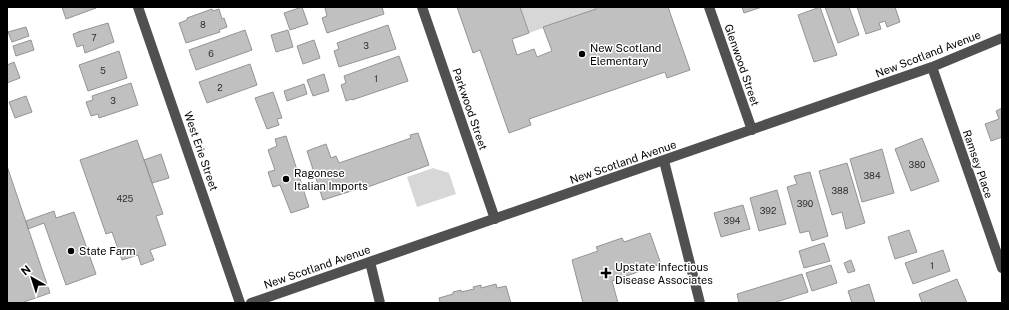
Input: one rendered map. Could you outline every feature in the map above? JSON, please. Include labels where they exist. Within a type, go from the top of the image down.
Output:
[{"type":"street","name":"West Erie Street","points":[[138,7],[240,303]]},
{"type":"street","name":"Parkwood Street","points":[[422,7],[495,219]]},
{"type":"street","name":"Glenwood Street","points":[[709,7],[752,130]]},
{"type":"street","name":"New Scotland Avenue","points":[[251,303],[932,67],[1002,38]]},
{"type":"street","name":"Ramsey Place","points":[[932,67],[1002,268]]},
{"type":"street","points":[[664,161],[700,303]]},
{"type":"street","points":[[370,262],[380,303]]},
{"type":"shaded area","points":[[520,7],[596,7],[596,9],[529,33]]},
{"type":"shaded area","points":[[433,168],[449,173],[456,194],[417,207],[407,177]]},
{"type":"building","points":[[62,7],[95,7],[96,8],[66,19]]},
{"type":"building","points":[[302,7],[308,24],[290,30],[284,13]]},
{"type":"building","points":[[382,7],[384,14],[327,33],[322,18],[327,16],[325,8]]},
{"type":"building","name":"New Scotland Elementary","points":[[457,7],[520,7],[529,33],[512,39],[517,55],[534,49],[537,57],[552,51],[543,27],[596,9],[596,7],[668,7],[690,70],[667,78],[665,72],[529,119],[531,125],[509,133],[480,50],[473,53]]},
{"type":"building","points":[[742,7],[762,7],[744,13]]},
{"type":"building","points":[[820,7],[837,55],[814,62],[798,15]]},
{"type":"building","points":[[825,7],[849,7],[859,35],[838,43]]},
{"type":"building","points":[[857,7],[895,7],[900,22],[887,27],[885,21],[879,23],[881,29],[866,34]]},
{"type":"building","points":[[212,9],[213,11],[219,9],[222,19],[224,18],[227,27],[219,30],[220,32],[186,43],[179,23],[187,20],[187,18]]},
{"type":"building","points":[[108,23],[114,42],[85,53],[83,45],[77,47],[73,34]]},
{"type":"building","points":[[388,25],[396,49],[339,67],[334,51],[339,49],[337,43]]},
{"type":"building","points":[[26,27],[29,36],[12,42],[8,32]]},
{"type":"building","points":[[245,30],[252,50],[196,70],[189,50]]},
{"type":"building","points":[[288,30],[293,47],[276,52],[271,35]]},
{"type":"building","points":[[31,40],[34,50],[16,56],[13,46]]},
{"type":"building","points":[[314,40],[320,58],[303,64],[297,46]]},
{"type":"building","points":[[119,51],[127,78],[88,91],[79,65]]},
{"type":"building","points":[[399,56],[408,81],[346,101],[341,85],[346,83],[344,76]]},
{"type":"building","points":[[14,62],[20,78],[7,83],[7,65]]},
{"type":"building","points":[[250,64],[257,85],[207,103],[199,82]]},
{"type":"building","points":[[324,74],[329,91],[313,96],[307,80]]},
{"type":"building","points":[[131,83],[138,105],[99,118],[98,114],[91,116],[86,102],[93,100],[92,96]]},
{"type":"building","points":[[304,84],[307,94],[287,101],[284,91]]},
{"type":"building","points":[[273,92],[282,118],[277,119],[279,125],[267,129],[255,98]]},
{"type":"building","points":[[26,96],[32,112],[15,118],[9,102]]},
{"type":"building","points":[[1002,108],[1002,137],[991,141],[985,124],[999,119],[996,111]]},
{"type":"building","points":[[418,133],[429,165],[365,188],[364,187],[323,200],[307,151],[326,144],[331,158],[336,156],[339,163],[411,138],[410,135]]},
{"type":"building","name":"Ragonese Italian Imports","points":[[286,136],[309,207],[291,213],[280,185],[273,187],[268,172],[275,170],[268,150],[277,146],[275,139]]},
{"type":"building","points":[[922,138],[939,181],[911,191],[895,149]]},
{"type":"building","points":[[137,140],[163,214],[156,216],[166,245],[150,250],[154,260],[141,265],[138,255],[122,260],[112,232],[106,234],[80,160]]},
{"type":"building","points":[[882,149],[894,193],[862,202],[850,159]]},
{"type":"building","points":[[161,154],[169,178],[152,183],[144,160]]},
{"type":"building","points":[[847,163],[865,223],[846,229],[842,212],[832,215],[819,171]]},
{"type":"building","points":[[7,166],[50,293],[21,303],[7,303]]},
{"type":"building","points":[[810,172],[828,236],[812,241],[809,231],[800,233],[787,187],[797,184],[794,176]]},
{"type":"building","points":[[777,190],[786,224],[759,231],[750,198]]},
{"type":"building","points":[[743,205],[750,229],[721,237],[714,213]]},
{"type":"building","name":"State Farm","points":[[54,211],[56,218],[74,212],[96,274],[66,285],[44,223],[28,229],[26,221]]},
{"type":"building","points":[[909,230],[917,252],[895,259],[888,237]]},
{"type":"building","name":"Upstate Infectious Disease Associates","points":[[650,233],[661,264],[612,281],[618,303],[583,303],[572,260],[598,251],[596,247],[622,238],[624,242]]},
{"type":"building","points":[[824,243],[830,261],[804,268],[799,251]]},
{"type":"building","points":[[943,250],[950,271],[913,284],[905,263]]},
{"type":"building","points":[[851,260],[855,271],[848,273],[844,263]]},
{"type":"building","points":[[831,265],[837,283],[812,291],[806,273]]},
{"type":"building","points":[[802,274],[808,292],[773,303],[739,303],[737,294]]},
{"type":"building","points":[[957,279],[967,303],[922,303],[919,294]]},
{"type":"building","points":[[496,284],[497,288],[506,286],[511,303],[436,303],[440,302],[439,298],[453,294],[453,292],[474,289],[473,287],[481,285],[481,288]]},
{"type":"building","points":[[869,284],[875,303],[852,303],[848,291]]},
{"type":"place","name":"New Scotland Elementary","points":[[582,54]]},
{"type":"place","name":"Ragonese Italian Imports","points":[[286,179]]},
{"type":"place","name":"State Farm","points":[[71,251]]},
{"type":"place","name":"Upstate Infectious Disease Associates","points":[[606,273]]}]
